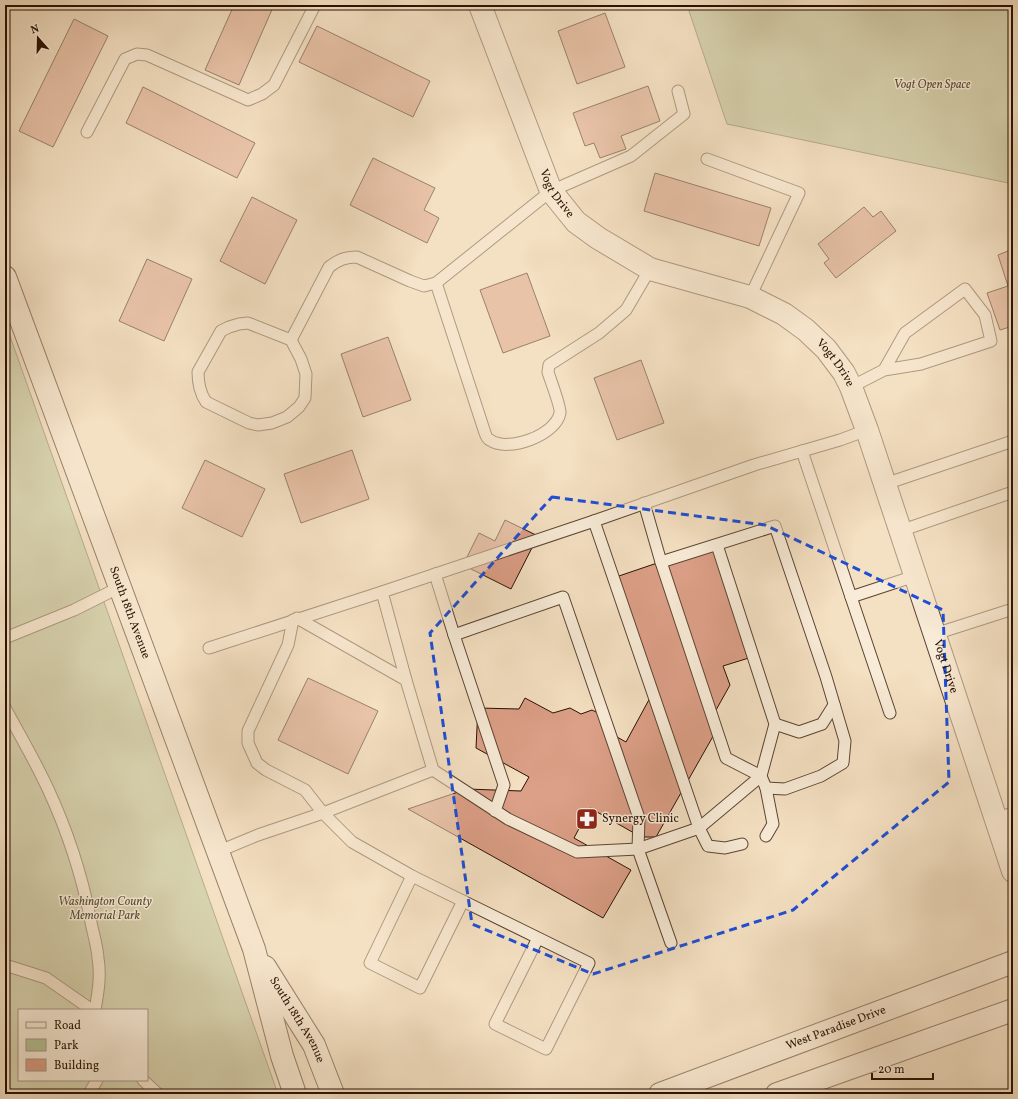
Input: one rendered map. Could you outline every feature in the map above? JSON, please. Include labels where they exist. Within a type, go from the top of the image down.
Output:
[{"type":"street","name":"Vogt Drive","points":[[480,5],[551,191],[576,222],[598,238],[650,269],[750,297],[784,314],[806,330],[826,349],[844,373],[867,430],[935,634],[1004,816],[1013,871]]},
{"type":"street","name":"South 18th Avenue","points":[[5,277],[254,949],[282,1056],[295,1094]]},
{"type":"street","name":"South 18th Avenue","points":[[254,949],[314,1045],[333,1094]]},
{"type":"street","name":"West Paradise Drive","points":[[660,1094],[1013,962]]},
{"type":"street","points":[[777,1094],[1013,1010]]},
{"type":"lane","points":[[87,132],[125,59],[137,54],[147,55],[248,100],[262,94],[274,85],[315,5]]},
{"type":"lane","points":[[291,340],[328,266],[348,257],[357,257],[424,286],[436,283],[551,191],[631,156],[684,114],[678,91]]},
{"type":"lane","points":[[707,159],[799,192],[750,297]]},
{"type":"lane","points":[[436,283],[485,433],[489,440],[503,445],[528,440],[550,430],[558,421],[561,411],[548,372],[550,366],[599,333],[626,310],[650,269]]},
{"type":"lane","points":[[851,388],[884,370],[921,364],[991,341],[985,315],[964,289],[905,333],[884,370]]},
{"type":"lane","points":[[248,323],[291,340],[306,374],[304,398],[299,407],[287,417],[272,423],[258,425],[249,423],[206,402],[199,387],[198,372],[221,331],[239,324],[248,323]]},
{"type":"lane","points":[[208,648],[594,521],[754,465],[867,430]]},
{"type":"lane","points":[[885,484],[1013,441]]},
{"type":"lane","points":[[802,451],[890,713]]},
{"type":"lane","points":[[900,531],[1013,492]]},
{"type":"lane","points":[[644,503],[661,562],[726,758],[761,776],[766,788],[773,824],[766,836]]},
{"type":"lane","points":[[594,521],[699,828],[708,846],[725,848],[742,844]]},
{"type":"lane","points":[[661,562],[774,526],[826,677],[845,741],[843,763],[821,776],[784,789],[766,788]]},
{"type":"lane","points":[[382,592],[433,770],[508,819],[577,852],[638,849],[699,828],[761,776],[775,724],[717,545]]},
{"type":"lane","points":[[435,574],[504,785],[495,811]]},
{"type":"lane","points":[[851,597],[915,576]]},
{"type":"lane","points":[[5,638],[74,610],[120,587]]},
{"type":"lane","points":[[454,634],[563,597],[639,818],[638,849],[671,943]]},
{"type":"lane","points":[[935,634],[1013,608]]},
{"type":"lane","points":[[295,619],[406,680]]},
{"type":"lane","points":[[295,619],[288,645],[248,731],[248,744],[256,763],[266,770],[306,790],[323,813],[352,842],[412,876],[589,963],[546,1049],[495,1024],[538,938]]},
{"type":"lane","points":[[775,724],[799,732],[822,724],[834,705]]},
{"type":"lane","points":[[5,708],[48,789],[62,821],[79,871],[98,959],[99,985],[95,1009]]},
{"type":"lane","points":[[217,852],[258,835],[323,813],[433,770]]},
{"type":"lane","points":[[412,876],[370,963],[420,988],[464,901]]},
{"type":"lane","points":[[5,965],[46,978],[91,1009]]},
{"type":"lane","points":[[89,1094],[96,1081]]},
{"type":"lane","points":[[144,1081],[158,1094]]},
{"type":"highlighted area","points":[[552,497],[765,525],[943,610],[949,782],[793,910],[593,974],[472,924],[430,633]]},
{"type":"green space","name":"Vogt Open Space","points":[[687,5],[1013,5],[1013,184],[727,124]]},
{"type":"green space","name":"Washington County Memorial Park","points":[[5,322],[278,1094],[5,1094]]},
{"type":"building","points":[[234,5],[274,5],[239,85],[205,70]]},
{"type":"building","points":[[605,13],[625,67],[577,84],[558,31]]},
{"type":"building","points":[[74,19],[108,36],[53,147],[19,131]]},
{"type":"building","points":[[317,26],[430,81],[413,117],[299,62]]},
{"type":"building","points":[[648,86],[660,121],[621,136],[626,149],[600,158],[594,143],[585,146],[573,113]]},
{"type":"building","points":[[143,87],[255,143],[237,178],[126,123]]},
{"type":"building","points":[[373,158],[435,188],[424,210],[439,218],[427,243],[350,205]]},
{"type":"building","points":[[655,173],[771,208],[759,246],[644,211]]},
{"type":"building","points":[[252,197],[297,220],[265,284],[220,261]]},
{"type":"building","points":[[864,207],[873,217],[881,211],[896,231],[836,278],[824,263],[829,259],[818,244]]},
{"type":"building","points":[[1013,249],[1013,326],[1000,330],[987,293],[1008,286],[998,255]]},
{"type":"building","points":[[147,259],[192,279],[164,341],[119,321]]},
{"type":"building","points":[[527,273],[550,336],[503,353],[480,290]]},
{"type":"building","points":[[388,337],[411,400],[363,417],[341,354]]},
{"type":"building","points":[[641,360],[664,423],[617,440],[594,378]]},
{"type":"building","points":[[352,450],[369,499],[301,523],[284,474]]},
{"type":"building","points":[[205,460],[265,489],[242,537],[182,508]]},
{"type":"building","points":[[505,520],[538,536],[511,589],[463,565],[479,533],[495,541]]},
{"type":"building","points":[[713,544],[752,657],[723,666],[730,685],[711,719],[716,731],[656,837],[641,837],[590,808],[574,838],[631,870],[603,918],[408,809],[467,789],[521,791],[529,777],[476,748],[478,708],[519,709],[525,698],[553,713],[570,708],[581,714],[592,710],[608,718],[608,732],[626,742],[651,696],[616,577]]},
{"type":"building","points":[[308,678],[378,711],[348,774],[278,740]]},
{"type":"place","name":"Synergy Clinic","points":[[587,819]]}]
